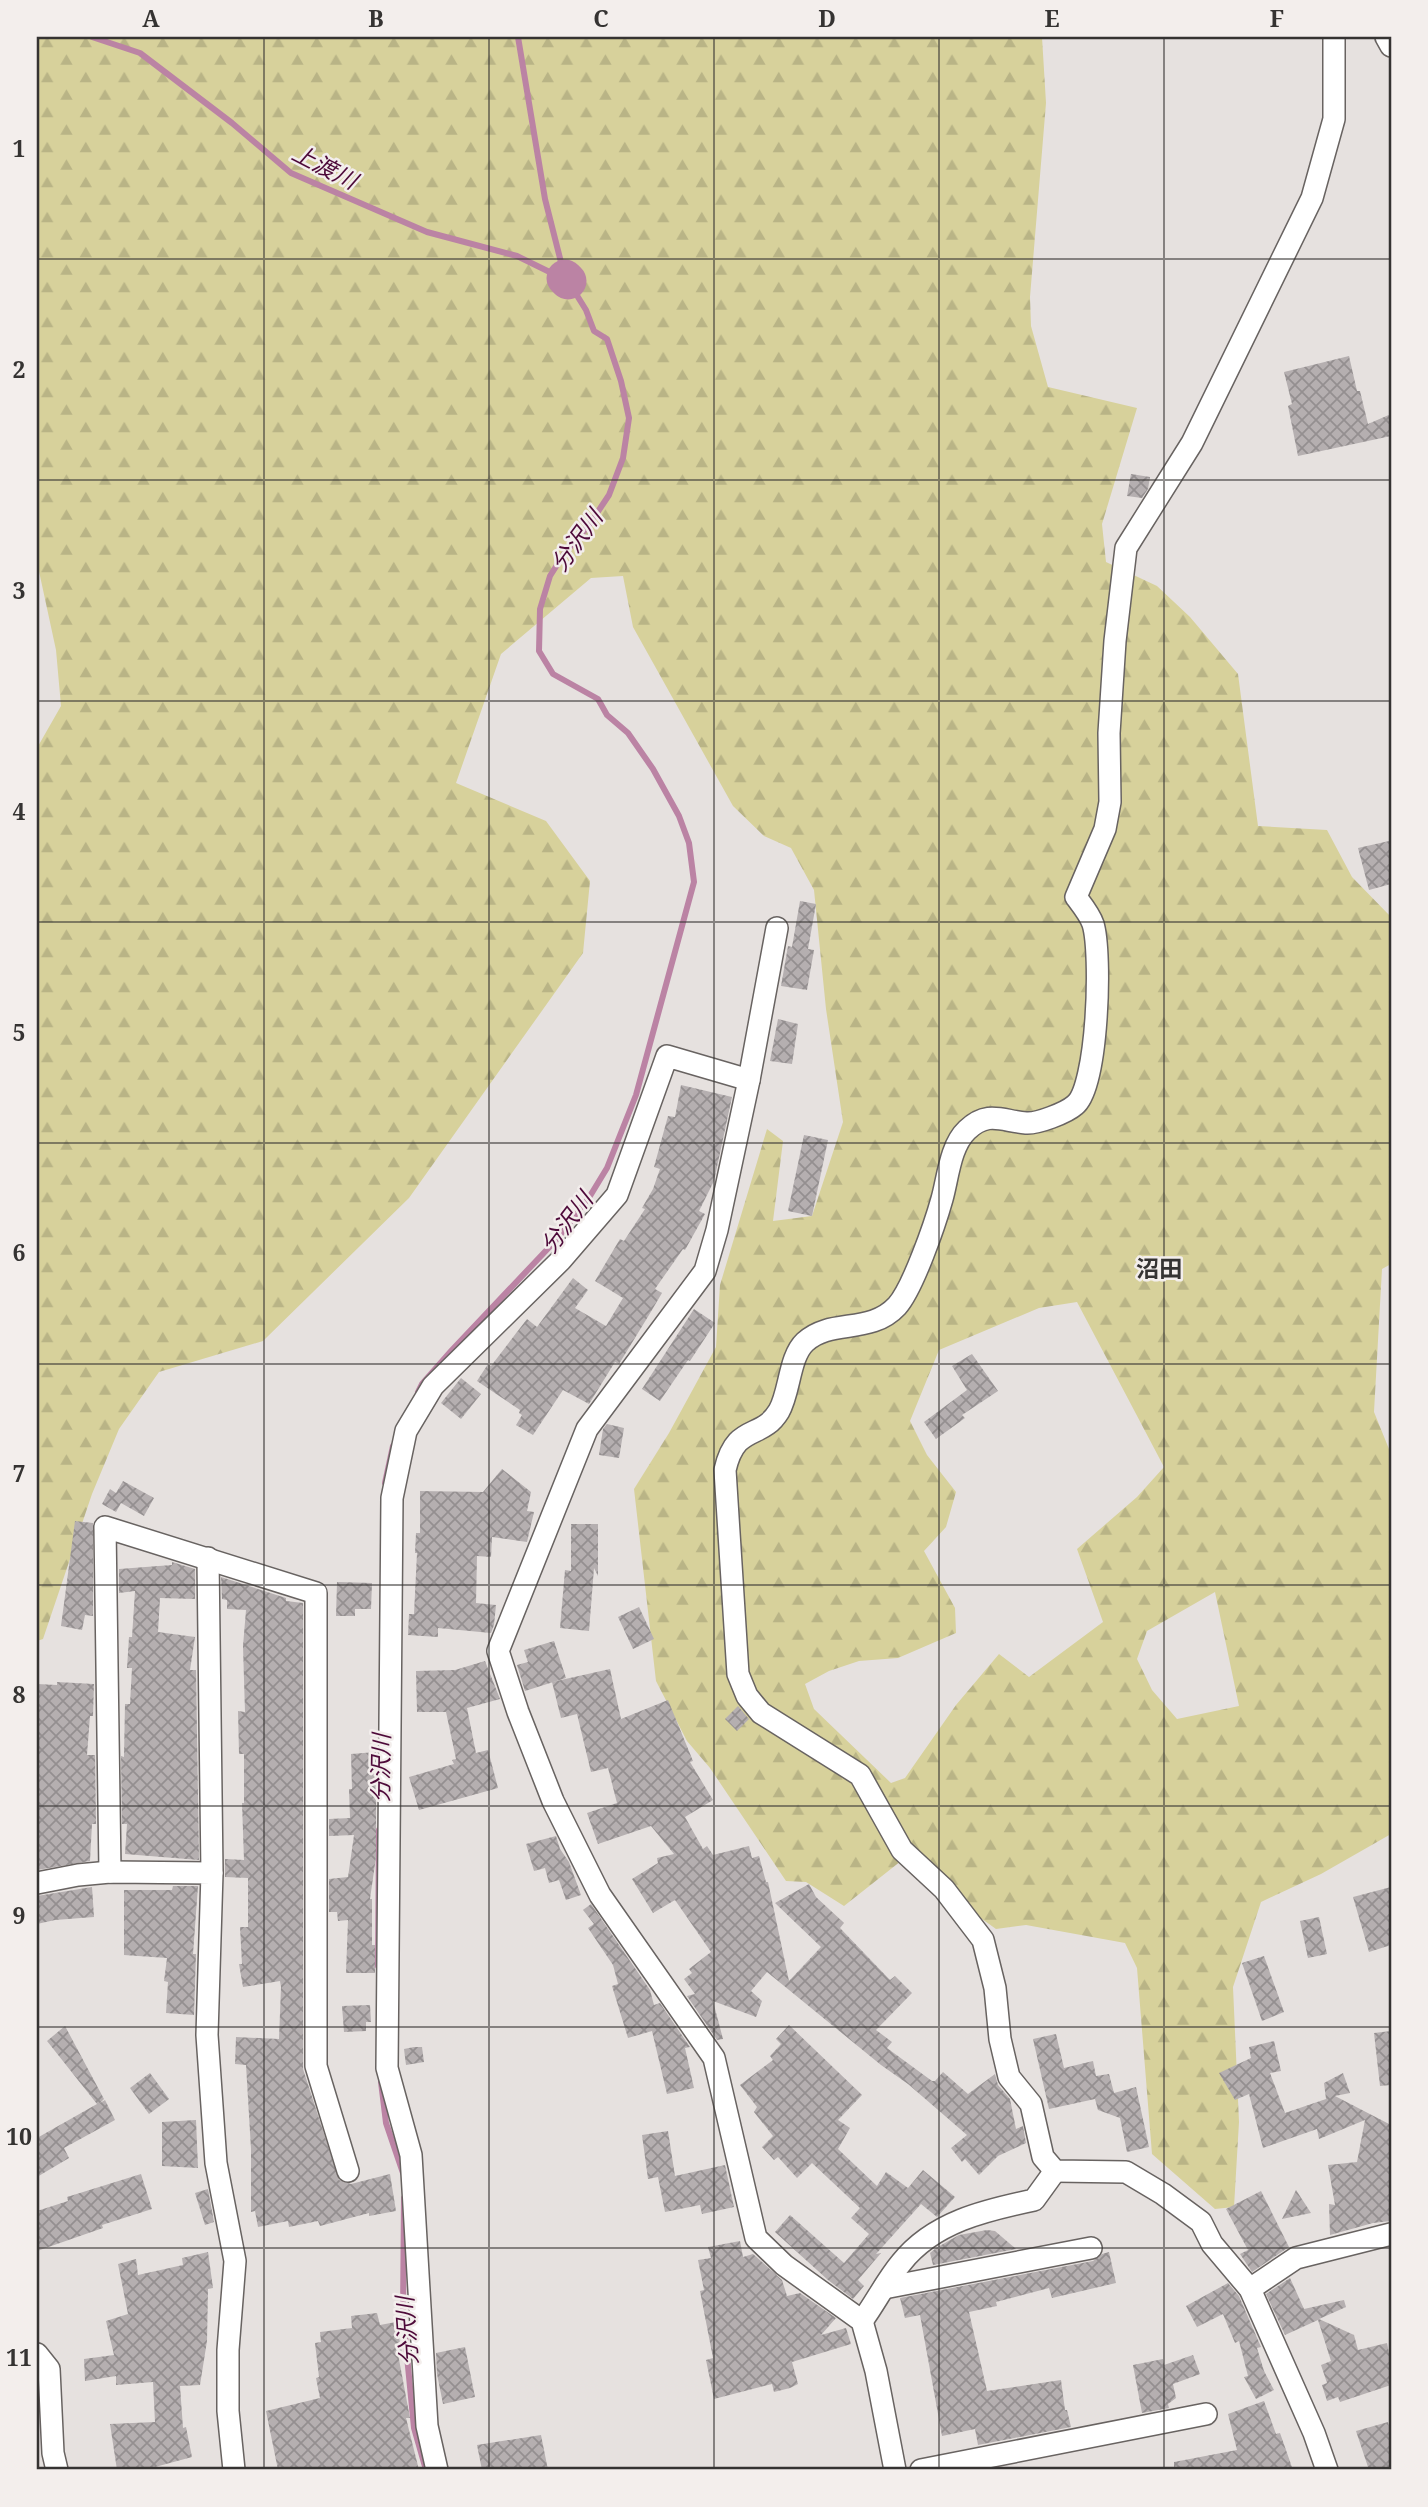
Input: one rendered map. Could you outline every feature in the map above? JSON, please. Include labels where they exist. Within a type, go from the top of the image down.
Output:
[{"type":"street","points":[[1327,2470],[1314,2433],[1251,2288],[1212,2244],[1201,2222],[1163,2194],[1126,2172],[1055,2171],[1043,2157],[1031,2104],[1009,2077],[1000,2039],[995,1988],[983,1940],[944,1889],[902,1850],[860,1775],[761,1713],[747,1696],[738,1674],[725,1470],[729,1452],[742,1436],[769,1423],[780,1410],[793,1365],[804,1343],[826,1331],[869,1324],[884,1318],[898,1305],[909,1288],[941,1202],[955,1148],[966,1130],[985,1119],[998,1116],[1028,1124],[1049,1119],[1077,1105],[1086,1088],[1097,1019],[1099,959],[1093,923],[1076,897],[1105,829],[1110,802],[1109,733],[1115,641],[1126,548],[1192,443],[1312,198],[1334,119],[1334,37]]},
{"type":"street","points":[[1386,37],[1391,46]]},
{"type":"street","points":[[777,928],[749,1080],[717,1230],[705,1271],[587,1429],[498,1651],[518,1712],[553,1801],[600,1895],[714,2058],[756,2238],[784,2265],[862,2321],[876,2371],[895,2470]]},
{"type":"street","points":[[437,2470],[427,2426],[411,2155],[387,2068],[392,1498],[406,1431],[433,1386],[561,1260],[617,1195],[667,1056],[749,1080]]},
{"type":"street","points":[[110,1872],[105,1527],[316,1593],[316,2066],[348,2171]]},
{"type":"street","points":[[208,1558],[212,1873],[207,2035],[216,2163],[234,2261],[228,2350],[228,2411],[234,2470]]},
{"type":"street","points":[[37,1883],[110,1872],[212,1873]]},
{"type":"street","points":[[862,2321],[901,2262],[927,2236],[982,2210],[1034,2200],[1055,2171]]},
{"type":"street","points":[[1251,2288],[1296,2258],[1391,2234]]},
{"type":"street","points":[[884,2288],[1091,2248]]},
{"type":"street","points":[[37,2354],[49,2369],[53,2453],[57,2470]]},
{"type":"street","points":[[921,2470],[1206,2414]]},
{"type":"green space","points":[[37,37],[1042,37],[1046,103],[1030,297],[1031,326],[1048,387],[1137,408],[1102,524],[1106,562],[1157,586],[1190,617],[1238,674],[1258,826],[1327,830],[1352,877],[1391,917],[1391,1264],[1382,1269],[1374,1412],[1391,1454],[1391,1834],[1321,1874],[1261,1902],[1233,1987],[1239,2122],[1234,2207],[1215,2209],[1152,2154],[1137,1968],[1125,1943],[1026,1925],[996,1929],[901,1861],[844,1906],[806,1882],[786,1881],[710,1768],[687,1741],[656,1681],[634,1489],[669,1433],[716,1347],[720,1285],[767,1129],[783,1141],[773,1221],[812,1216],[843,1122],[826,1009],[814,890],[791,848],[764,836],[733,806],[633,627],[623,576],[591,578],[501,654],[456,783],[546,821],[590,881],[583,953],[409,1198],[263,1341],[159,1372],[119,1429],[92,1494],[43,1639],[37,1641],[37,748],[61,706],[56,650],[37,562]],"holes":[[[1077,1302],[1164,1467],[1137,1497],[1077,1549],[1103,1622],[1029,1677],[999,1654],[956,1705],[905,1778],[891,1783],[814,1709],[805,1684],[829,1671],[859,1661],[898,1658],[956,1633],[955,1608],[924,1551],[946,1527],[956,1492],[927,1455],[910,1421],[939,1350],[1039,1308]],[[1215,1592],[1239,1706],[1177,1719],[1152,1690],[1137,1659],[1147,1631]]]},
{"type":"building","points":[[1349,356],[1368,424],[1391,414],[1391,436],[1298,456],[1288,406],[1292,404],[1284,372]]},
{"type":"building","points":[[1131,474],[1150,477],[1148,489],[1142,498],[1127,496]]},
{"type":"building","points":[[1389,841],[1391,884],[1369,890],[1358,848]]},
{"type":"building","points":[[800,901],[816,904],[808,949],[814,950],[807,990],[781,986],[788,946],[792,947]]},
{"type":"building","points":[[778,1019],[798,1024],[792,1064],[770,1061]]},
{"type":"building","points":[[681,1085],[732,1097],[714,1181],[699,1211],[705,1214],[685,1250],[683,1249],[655,1289],[662,1293],[649,1315],[619,1364],[615,1362],[589,1404],[563,1390],[533,1435],[516,1425],[522,1415],[520,1410],[477,1381],[488,1364],[491,1366],[527,1319],[537,1327],[573,1278],[588,1290],[575,1308],[606,1326],[623,1298],[595,1281],[620,1239],[624,1241],[645,1209],[642,1208],[660,1169],[654,1167],[668,1116],[675,1117]]},
{"type":"building","points":[[804,1135],[828,1140],[812,1216],[788,1211]]},
{"type":"building","points":[[694,1309],[715,1323],[660,1401],[642,1389]]},
{"type":"building","points":[[972,1354],[998,1391],[962,1415],[965,1418],[936,1439],[924,1422],[967,1390],[952,1366]]},
{"type":"building","points":[[461,1378],[481,1394],[461,1419],[441,1403]]},
{"type":"building","points":[[607,1424],[624,1428],[619,1458],[599,1455],[603,1429]]},
{"type":"building","points":[[502,1469],[531,1492],[527,1511],[534,1512],[527,1542],[492,1537],[491,1557],[477,1556],[476,1603],[496,1605],[491,1633],[438,1628],[438,1637],[408,1635],[409,1614],[414,1614],[420,1491],[483,1492]]},
{"type":"building","points":[[123,1481],[154,1498],[144,1516],[121,1503],[116,1512],[102,1504],[110,1489],[116,1493]]},
{"type":"building","points":[[75,1521],[93,1523],[93,1616],[85,1615],[82,1630],[61,1626]]},
{"type":"building","points":[[571,1524],[598,1524],[598,1576],[594,1568],[589,1631],[560,1628],[565,1570],[571,1571]]},
{"type":"building","points":[[172,1562],[195,1569],[195,1599],[160,1598],[158,1632],[195,1637],[190,1670],[196,1670],[199,1860],[125,1854],[127,1824],[122,1824],[121,1756],[124,1757],[125,1704],[130,1704],[132,1668],[127,1668],[135,1591],[119,1593],[119,1569],[172,1565]]},
{"type":"building","points":[[221,1577],[286,1598],[286,1601],[303,1603],[303,2069],[339,2180],[351,2184],[390,2174],[396,2211],[369,2216],[369,2213],[320,2226],[318,2221],[289,2227],[288,2221],[258,2227],[255,2211],[251,2212],[251,2149],[246,2065],[235,2064],[236,2037],[279,2039],[281,1987],[280,1981],[243,1987],[239,1964],[242,1964],[240,1927],[248,1927],[248,1878],[225,1877],[225,1859],[244,1860],[244,1754],[239,1754],[238,1711],[245,1712],[243,1646],[246,1610],[227,1609],[227,1600],[222,1599]]},
{"type":"building","points":[[337,1582],[372,1583],[371,1609],[355,1609],[355,1616],[336,1616]]},
{"type":"building","points":[[639,1607],[654,1639],[633,1649],[618,1617]]},
{"type":"building","points":[[554,1641],[566,1678],[525,1691],[517,1665],[528,1662],[524,1650]]},
{"type":"building","points":[[485,1661],[500,1699],[467,1708],[476,1753],[488,1750],[498,1788],[419,1810],[409,1777],[454,1764],[452,1760],[456,1759],[446,1712],[417,1712],[416,1671],[455,1670]]},
{"type":"building","points":[[610,1669],[621,1719],[668,1700],[693,1761],[690,1762],[713,1800],[685,1817],[703,1849],[707,1846],[713,1855],[749,1846],[752,1858],[759,1856],[768,1882],[789,1981],[821,1947],[775,1903],[809,1884],[816,1897],[844,1923],[840,1928],[890,1980],[895,1976],[912,1993],[876,2030],[892,2042],[887,2048],[932,2081],[943,2072],[968,2094],[995,2074],[998,2085],[1010,2099],[1016,2129],[1023,2126],[1026,2143],[998,2156],[979,2175],[965,2159],[962,2162],[951,2148],[967,2135],[908,2084],[767,1972],[751,1991],[762,2001],[756,2017],[713,2001],[723,2039],[717,2040],[687,1996],[695,1994],[684,1979],[692,1973],[689,1969],[711,1952],[675,1900],[653,1913],[632,1879],[658,1863],[657,1858],[674,1854],[651,1826],[598,1844],[587,1813],[617,1803],[608,1768],[591,1772],[577,1714],[561,1718],[552,1682]]},
{"type":"building","points":[[57,1682],[94,1684],[93,1716],[90,1716],[87,1755],[95,1755],[96,1824],[92,1824],[90,1861],[37,1870],[37,1684],[57,1685]]},
{"type":"building","points":[[738,1706],[749,1719],[737,1731],[725,1719]]},
{"type":"building","points":[[376,1752],[376,1857],[370,1899],[375,1973],[346,1973],[348,1920],[338,1921],[337,1912],[329,1912],[329,1879],[348,1877],[354,1835],[329,1836],[329,1819],[350,1818],[351,1754]]},
{"type":"building","points":[[556,1836],[581,1895],[566,1900],[559,1880],[549,1883],[545,1868],[534,1871],[526,1844]]},
{"type":"building","points":[[173,1886],[198,1886],[193,1954],[196,1954],[194,2015],[166,2013],[168,1982],[164,1981],[167,1958],[124,1955],[124,1890],[172,1890]]},
{"type":"building","points":[[92,1887],[94,1917],[37,1924],[37,1896]]},
{"type":"building","points":[[1391,1887],[1391,1945],[1369,1952],[1353,1897]]},
{"type":"building","points":[[591,1904],[650,1990],[654,2005],[660,2003],[690,2047],[685,2048],[694,2088],[667,2094],[652,2031],[628,2038],[612,1986],[618,1984],[613,1965],[588,1928],[594,1924],[583,1910]]},
{"type":"building","points":[[1319,1917],[1327,1954],[1308,1958],[1300,1921]]},
{"type":"building","points":[[1264,1956],[1284,2012],[1262,2021],[1242,1963]]},
{"type":"building","points":[[370,2005],[371,2022],[366,2022],[366,2031],[344,2032],[342,2006]]},
{"type":"building","points":[[789,2025],[862,2095],[838,2120],[850,2128],[838,2149],[877,2186],[886,2172],[908,2188],[923,2170],[955,2197],[937,2217],[921,2204],[876,2254],[881,2253],[858,2280],[864,2286],[853,2299],[775,2232],[790,2215],[844,2263],[869,2234],[851,2218],[860,2208],[812,2163],[797,2178],[778,2157],[774,2160],[762,2147],[773,2136],[754,2112],[757,2107],[740,2085],[773,2060],[770,2056],[781,2044],[776,2039]]},
{"type":"building","points":[[65,2026],[104,2099],[100,2103],[105,2100],[115,2120],[64,2148],[69,2158],[37,2177],[37,2138],[97,2104],[47,2041]]},
{"type":"building","points":[[1391,2031],[1391,2085],[1380,2086],[1374,2033]]},
{"type":"building","points":[[1056,2034],[1064,2068],[1093,2061],[1096,2076],[1109,2074],[1114,2093],[1136,2087],[1149,2147],[1127,2152],[1120,2118],[1098,2110],[1095,2099],[1049,2109],[1033,2039]]},
{"type":"building","points":[[1274,2041],[1281,2071],[1270,2073],[1285,2113],[1326,2099],[1324,2083],[1343,2073],[1350,2093],[1335,2096],[1391,2125],[1391,2221],[1330,2235],[1329,2204],[1335,2205],[1328,2165],[1357,2162],[1365,2120],[1319,2139],[1317,2129],[1263,2148],[1249,2094],[1235,2100],[1219,2073],[1251,2058],[1249,2047]]},
{"type":"building","points":[[422,2047],[424,2062],[406,2065],[404,2049]]},
{"type":"building","points":[[150,2073],[169,2099],[149,2114],[130,2088]]},
{"type":"building","points":[[196,2120],[198,2168],[162,2166],[162,2122]]},
{"type":"building","points":[[668,2131],[675,2176],[725,2165],[734,2207],[702,2214],[700,2205],[665,2212],[658,2177],[648,2179],[642,2135]]},
{"type":"building","points":[[141,2174],[152,2209],[102,2225],[103,2228],[37,2251],[37,2211],[68,2201],[67,2197]]},
{"type":"building","points":[[208,2189],[214,2222],[205,2225],[195,2193]]},
{"type":"building","points":[[1296,2190],[1311,2213],[1282,2219]]},
{"type":"building","points":[[1261,2191],[1289,2247],[1252,2272],[1240,2254],[1248,2250],[1226,2209]]},
{"type":"building","points":[[995,2231],[1016,2249],[933,2265],[930,2253],[936,2248],[959,2235]]},
{"type":"building","points":[[740,2241],[743,2257],[753,2254],[782,2280],[787,2296],[800,2293],[836,2318],[821,2335],[846,2328],[851,2344],[792,2362],[798,2384],[790,2388],[774,2392],[772,2384],[714,2399],[706,2360],[713,2358],[700,2291],[704,2290],[698,2260],[711,2258],[708,2247]]},
{"type":"building","points":[[208,2252],[213,2288],[208,2289],[207,2341],[200,2385],[180,2386],[183,2428],[186,2427],[192,2457],[144,2470],[117,2470],[110,2424],[155,2422],[153,2382],[116,2385],[116,2376],[85,2381],[84,2359],[114,2355],[106,2321],[128,2314],[118,2264],[136,2259],[138,2275],[183,2265],[182,2258]]},
{"type":"building","points":[[1109,2252],[1116,2283],[1052,2298],[1049,2288],[996,2302],[997,2306],[969,2312],[987,2391],[1061,2380],[1065,2410],[1071,2427],[978,2445],[975,2429],[942,2436],[920,2315],[905,2318],[900,2298],[1093,2261]]},
{"type":"building","points":[[1290,2278],[1304,2309],[1344,2300],[1346,2307],[1319,2319],[1354,2335],[1358,2350],[1387,2343],[1391,2385],[1340,2402],[1338,2397],[1327,2401],[1322,2385],[1327,2383],[1321,2365],[1331,2361],[1318,2320],[1285,2335],[1266,2294]]},
{"type":"building","points":[[1228,2283],[1239,2296],[1261,2347],[1257,2348],[1264,2371],[1274,2390],[1256,2399],[1244,2377],[1248,2376],[1239,2341],[1235,2343],[1223,2314],[1197,2327],[1186,2306]]},
{"type":"building","points":[[377,2313],[380,2325],[396,2322],[402,2353],[398,2354],[410,2418],[406,2418],[419,2470],[278,2470],[266,2411],[320,2398],[316,2378],[319,2377],[315,2343],[321,2342],[320,2332],[352,2328],[351,2316]]},
{"type":"building","points":[[465,2347],[475,2397],[443,2404],[436,2353]]},
{"type":"building","points":[[1193,2355],[1200,2374],[1173,2384],[1176,2398],[1168,2404],[1169,2408],[1142,2413],[1133,2365],[1163,2359],[1164,2365]]},
{"type":"building","points":[[1264,2401],[1276,2434],[1280,2433],[1293,2470],[1174,2470],[1174,2462],[1237,2450],[1228,2414]]},
{"type":"building","points":[[1388,2422],[1391,2436],[1391,2470],[1369,2470],[1356,2431]]},
{"type":"building","points":[[541,2435],[548,2470],[482,2470],[477,2445]]},
{"type":"waterway","name":"分沢川","points":[[92,37],[140,53],[232,123],[291,173],[427,232],[517,256],[568,281],[586,310],[594,331],[607,339],[621,381],[629,418],[623,458],[609,495],[550,576],[540,609],[539,651],[553,674],[598,699],[607,715],[628,733],[653,769],[679,816],[689,843],[694,882],[636,1095],[607,1168],[590,1196],[557,1239],[452,1350],[418,1392]]},
{"type":"waterway","name":"分沢川","points":[[518,37],[545,199],[565,278]]},
{"type":"waterway","name":"分沢川","points":[[565,278],[568,281]]},
{"type":"waterway","name":"分沢川","points":[[385,1483],[393,1446]]},
{"type":"waterway","name":"分沢川","points":[[378,1966],[379,1830]]},
{"type":"waterway","name":"分沢川","points":[[381,2082],[386,2123],[403,2173]]},
{"type":"waterway","name":"分沢川","points":[[404,2198],[403,2315],[414,2428],[426,2470]]},
{"type":"district","name":"沼田","points":[[1159,1268]]},
{"type":"water label","name":"上渡川","points":[[325,166]]}]
